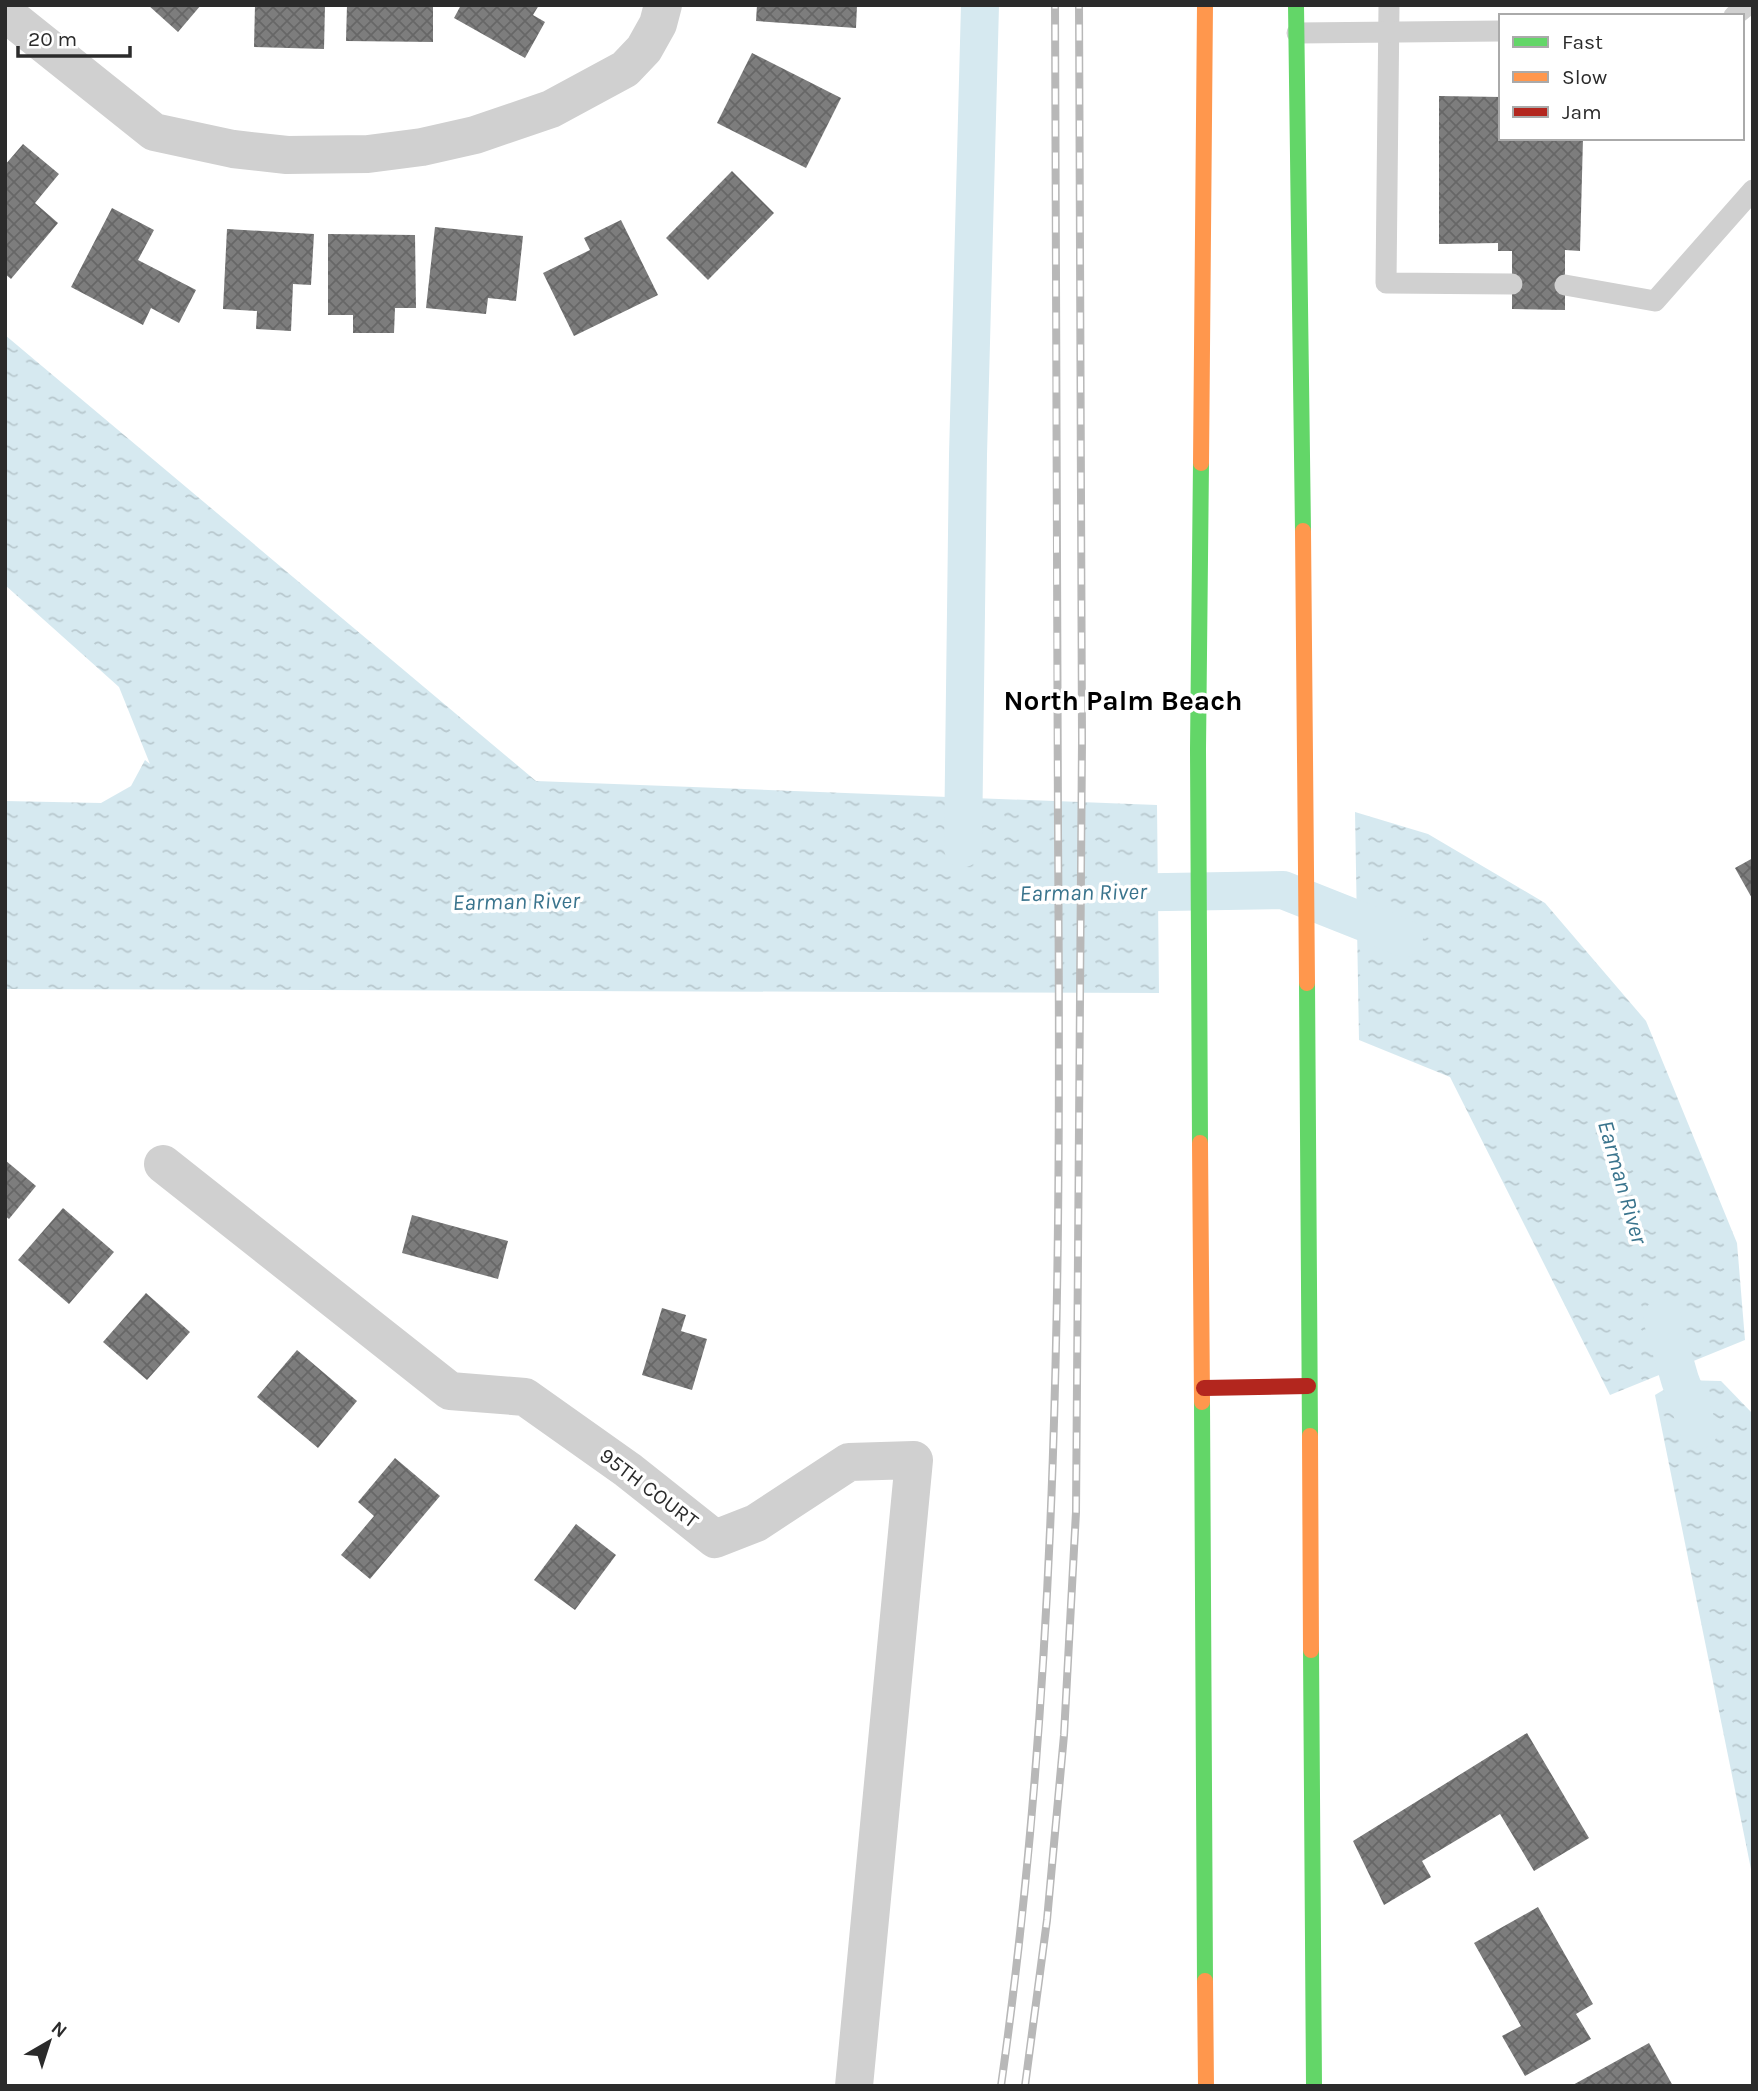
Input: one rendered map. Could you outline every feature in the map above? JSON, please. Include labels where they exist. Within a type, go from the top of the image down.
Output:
[{"type":"main road","points":[[1205,5],[1198,748],[1204,1388],[1206,2086]]},
{"type":"main road","points":[[1296,5],[1306,764],[1314,2086]]},
{"type":"main road","points":[[1204,1388],[1308,1386]]},
{"type":"street","points":[[5,13],[155,132],[233,149],[287,155],[368,154],[422,147],[475,135],[551,109],[625,69],[644,49],[661,15]]},
{"type":"street","name":"95TH COURT","points":[[163,1164],[450,1391],[525,1397],[628,1470],[715,1539],[757,1523],[849,1462],[914,1460],[854,2086]]},
{"type":"lane","points":[[1390,5],[1386,284],[1512,284]]},
{"type":"lane","points":[[1297,33],[1499,31]]},
{"type":"lane","points":[[1564,285],[1655,301],[1753,190]]},
{"type":"water","points":[[5,335],[536,781],[1157,805],[1159,993],[5,989],[5,801],[101,803],[131,786],[145,760],[150,764],[119,687],[5,585]]},
{"type":"water","points":[[1355,812],[1428,834],[1545,903],[1646,1021],[1737,1243],[1745,1340],[1610,1395],[1450,1077],[1359,1040]]},
{"type":"water","points":[[1680,1380],[1721,1381],[1753,1414],[1753,1879],[1655,1395]]},
{"type":"building","points":[[148,5],[201,5],[178,32]]},
{"type":"building","points":[[255,5],[325,5],[324,49],[254,47]]},
{"type":"building","points":[[347,5],[433,5],[433,42],[346,41]]},
{"type":"building","points":[[461,5],[539,5],[533,15],[545,22],[525,58],[454,18]]},
{"type":"building","points":[[757,5],[857,5],[856,28],[756,21]]},
{"type":"building","points":[[752,53],[841,98],[806,168],[717,123]]},
{"type":"building","points":[[1439,96],[1499,97],[1499,140],[1583,140],[1580,251],[1565,250],[1565,310],[1512,309],[1512,251],[1498,251],[1498,243],[1439,244]]},
{"type":"building","points":[[23,144],[59,174],[35,203],[58,223],[11,279],[5,274],[5,165]]},
{"type":"building","points":[[732,171],[774,213],[708,280],[666,238]]},
{"type":"building","points":[[112,208],[154,230],[138,260],[196,290],[179,323],[151,308],[143,325],[71,287]]},
{"type":"building","points":[[621,220],[658,295],[574,336],[543,273],[590,250],[584,238]]},
{"type":"building","points":[[435,227],[523,236],[516,301],[488,298],[486,314],[426,308]]},
{"type":"building","points":[[227,229],[314,234],[311,285],[293,284],[291,331],[256,329],[257,311],[223,309]]},
{"type":"building","points":[[328,234],[415,235],[416,308],[395,308],[394,333],[353,333],[353,315],[328,315]]},
{"type":"building","points":[[1753,858],[1753,900],[1735,868]]},
{"type":"building","points":[[5,1160],[36,1186],[9,1219],[5,1216]]},
{"type":"building","points":[[63,1208],[114,1252],[69,1304],[18,1260]]},
{"type":"building","points":[[412,1215],[508,1241],[498,1279],[402,1253]]},
{"type":"building","points":[[146,1293],[190,1332],[147,1380],[103,1342]]},
{"type":"building","points":[[662,1308],[686,1315],[681,1331],[707,1339],[692,1390],[642,1375]]},
{"type":"building","points":[[297,1350],[357,1401],[318,1448],[257,1397]]},
{"type":"building","points":[[395,1458],[440,1496],[370,1579],[341,1555],[374,1516],[358,1502]]},
{"type":"building","points":[[576,1524],[616,1555],[575,1610],[534,1580]]},
{"type":"building","points":[[1527,1733],[1589,1838],[1534,1871],[1500,1814],[1422,1861],[1431,1877],[1384,1905],[1353,1841]]},
{"type":"building","points":[[1538,1907],[1593,2004],[1576,2014],[1591,2039],[1525,2076],[1502,2036],[1521,2026],[1474,1943]]},
{"type":"building","points":[[1649,2043],[1673,2086],[1571,2086]]},
{"type":"waterway","points":[[963,848],[968,455],[980,5]]},
{"type":"waterway","name":"Earman River","points":[[1106,893],[1283,890],[1404,938]]},
{"type":"waterway","name":"Earman River","points":[[1662,1318],[1680,1380],[1699,1430]]},
{"type":"railway","points":[[1001,2086],[1021,1930],[1035,1774],[1053,1460],[1059,1146],[1055,5]]},
{"type":"railway","points":[[1025,2086],[1047,1920],[1064,1735],[1076,1512],[1082,741],[1079,5]]},
{"type":"traffic: fast","points":[[1296,5],[1303,531]]},
{"type":"traffic: fast","points":[[1200,1143],[1198,749],[1201,463]]},
{"type":"traffic: fast","points":[[1307,983],[1310,1436]]},
{"type":"traffic: fast","points":[[1202,1402],[1205,1981]]},
{"type":"traffic: fast","points":[[1311,1650],[1314,2086]]},
{"type":"traffic: slow","points":[[1201,463],[1205,5]]},
{"type":"traffic: slow","points":[[1303,531],[1307,983]]},
{"type":"traffic: slow","points":[[1200,1143],[1202,1402]]},
{"type":"traffic: slow","points":[[1310,1436],[1311,1650]]},
{"type":"traffic: slow","points":[[1205,1981],[1206,2086]]},
{"type":"traffic: jam","points":[[1204,1388],[1308,1386]]},
{"type":"district","name":"North Palm Beach","points":[[1123,700]]}]
